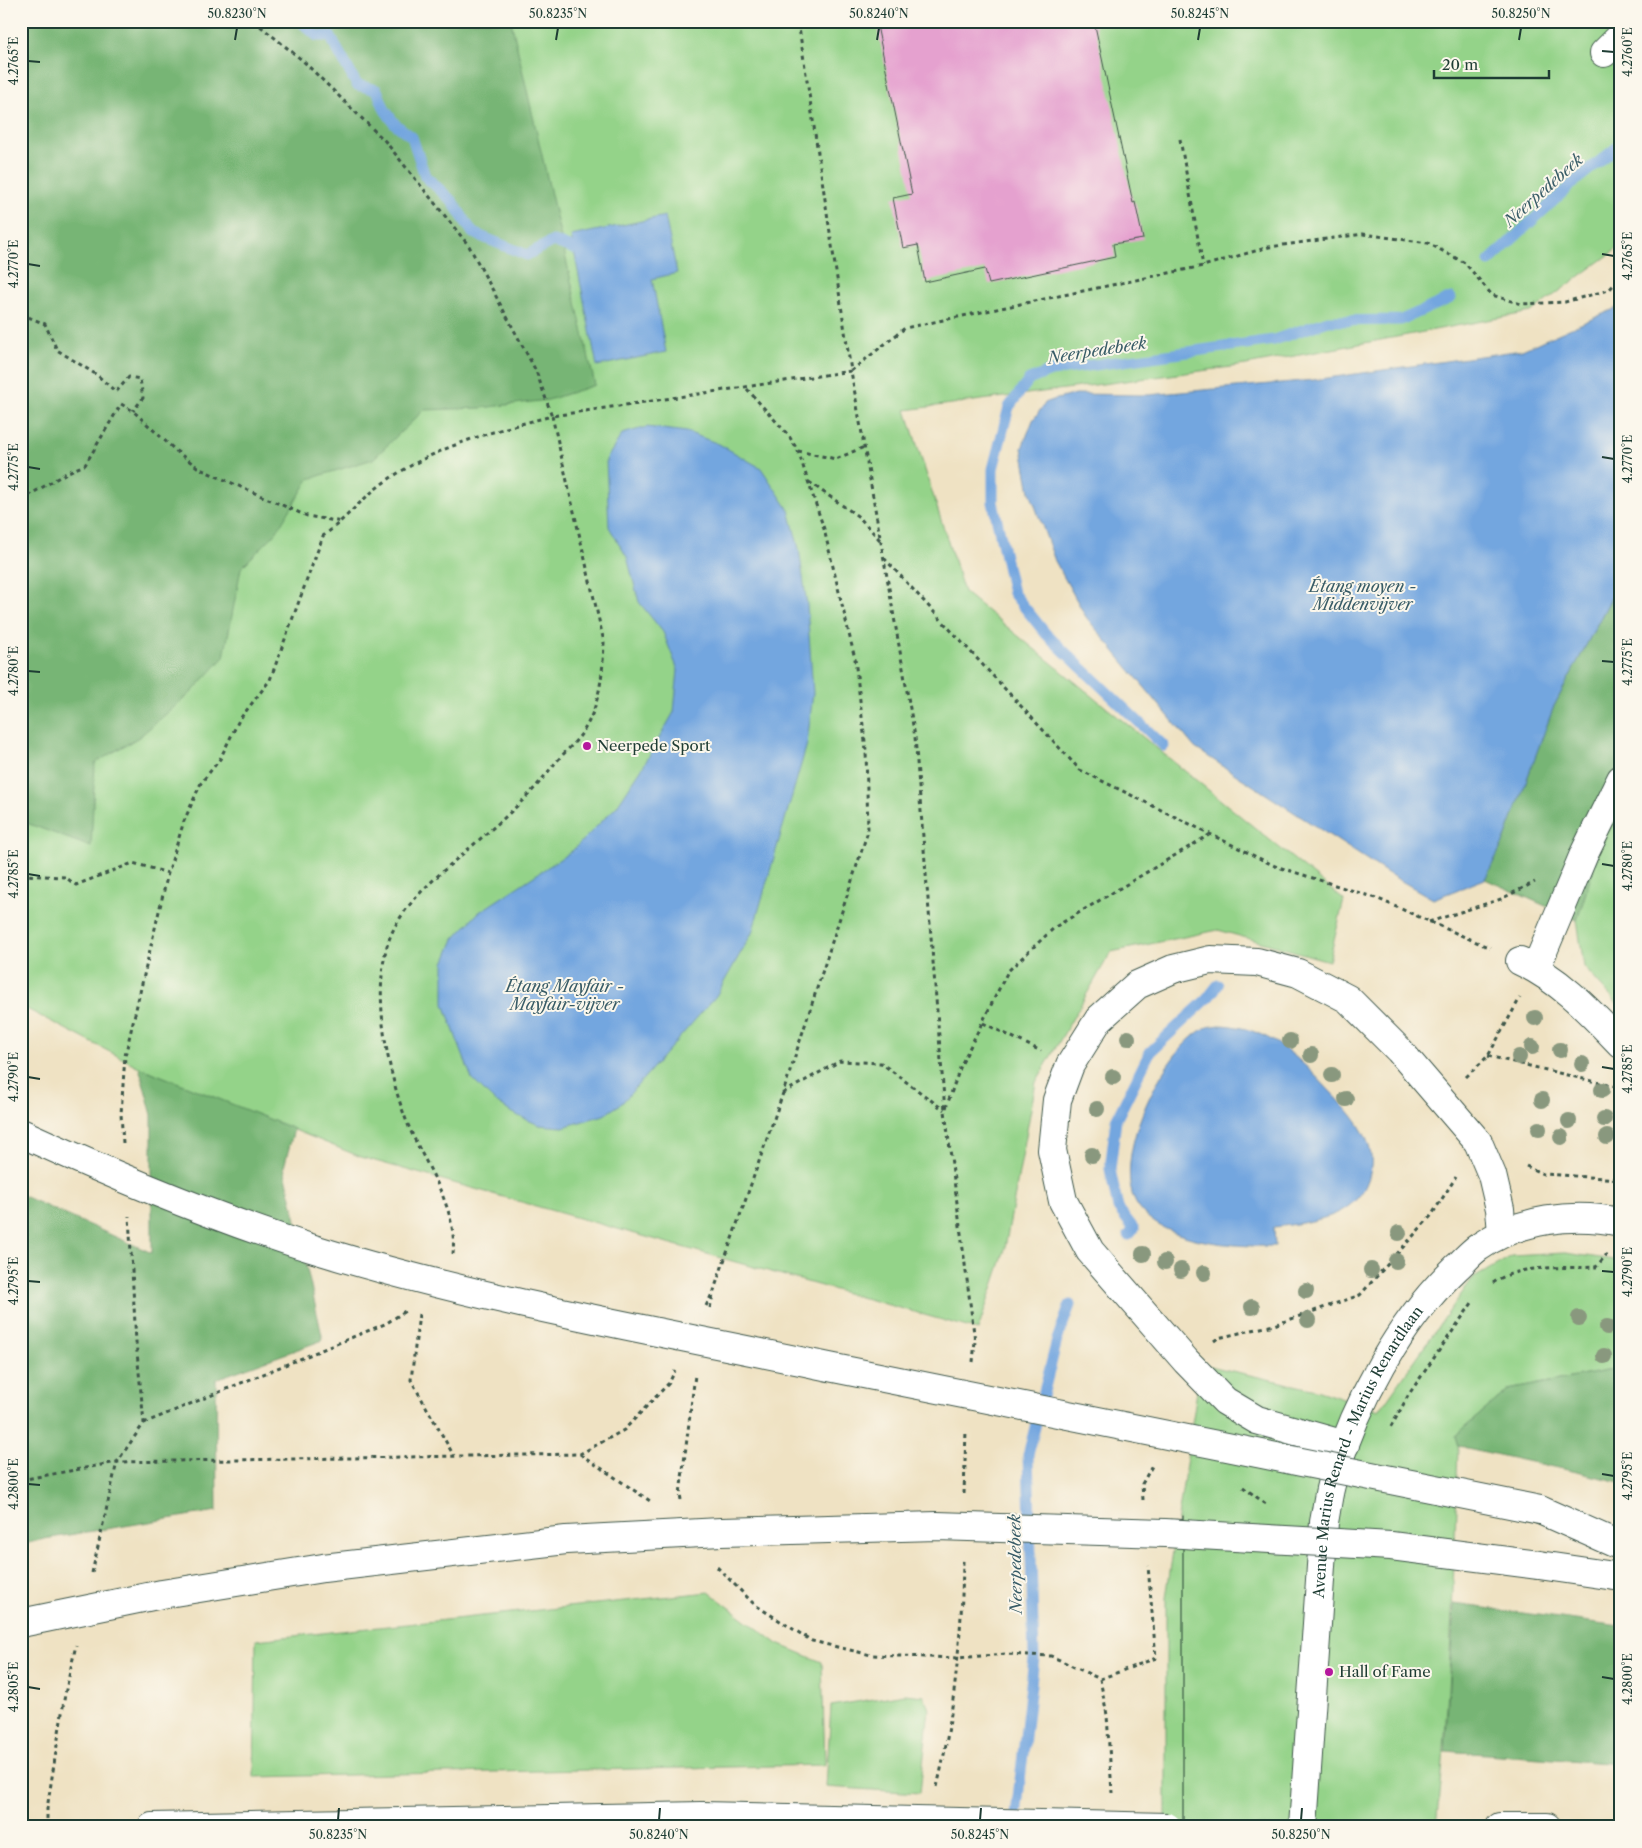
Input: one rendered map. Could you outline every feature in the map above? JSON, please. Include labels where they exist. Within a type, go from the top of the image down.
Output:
[{"type":"main road","points":[[1621,779],[1528,965],[1586,1008],[1621,1044]]},
{"type":"main road","points":[[1345,1445],[1257,1420],[1225,1401],[1186,1361],[1090,1250],[1063,1201],[1052,1150],[1057,1100],[1070,1065],[1099,1019],[1138,985],[1174,969],[1210,960],[1257,962],[1298,973],[1348,999],[1399,1050],[1478,1142],[1494,1184],[1500,1209],[1502,1233]]},
{"type":"main road","points":[[21,1133],[105,1171],[206,1212],[314,1249],[446,1284],[627,1325],[1141,1431],[1540,1510],[1621,1546]]},
{"type":"main road","name":"Avenue Marius Renard - Marius Renardlaan","points":[[1303,1827],[1324,1522],[1332,1480],[1345,1445],[1382,1363],[1432,1290],[1478,1247],[1502,1233],[1533,1222],[1572,1218],[1619,1222]]},
{"type":"main road","points":[[21,1623],[162,1594],[323,1568],[566,1540],[721,1532],[937,1526],[1165,1533],[1391,1546],[1539,1565],[1621,1578]]},
{"type":"main road","points":[[152,1827],[702,1816],[1166,1827]]},
{"type":"main road","points":[[1500,1827],[1547,1827]]},
{"type":"path","points":[[254,21],[302,60],[385,141],[469,246],[536,371],[552,416],[604,642],[603,671],[595,705],[582,732],[523,800],[422,890],[400,918],[388,944],[381,970],[380,998],[394,1080],[405,1117],[447,1204],[455,1235],[453,1255]]},
{"type":"path","points":[[798,21],[851,371],[915,737],[945,1111],[975,1341],[972,1370]]},
{"type":"path","points":[[1180,138],[1202,266]]},
{"type":"path","points":[[124,1144],[121,1114],[125,1056],[168,873],[184,821],[201,783],[220,759],[239,720],[270,680],[323,536],[342,522],[387,481],[438,452],[477,437],[552,416],[746,389],[851,371],[905,328],[1202,266],[1269,247],[1363,234],[1428,243],[1466,263],[1492,295],[1521,304],[1565,302],[1609,290],[1621,277]]},
{"type":"path","points":[[21,314],[45,324],[57,350],[116,392],[129,377],[140,379],[143,398],[133,411]]},
{"type":"path","points":[[703,1313],[715,1287],[783,1093],[868,831],[866,750],[855,658],[824,529],[798,451],[789,436],[746,389]]},
{"type":"path","points":[[21,500],[68,472],[85,465],[121,404],[133,411],[176,451],[200,469],[307,516],[342,522]]},
{"type":"path","points":[[798,451],[836,458],[864,447]]},
{"type":"path","points":[[809,482],[858,517],[881,541]]},
{"type":"path","points":[[884,558],[1080,770],[1275,866],[1376,898],[1528,965],[1488,1056],[1443,1101]]},
{"type":"path","points":[[945,1111],[961,1065],[1008,971],[1055,927],[1209,835]]},
{"type":"path","points":[[1429,922],[1501,899],[1584,854]]},
{"type":"path","points":[[21,874],[65,877],[76,885],[133,863],[168,873]]},
{"type":"path","points":[[982,1023],[1070,1065]]},
{"type":"path","points":[[1488,1056],[1621,1088]]},
{"type":"path","points":[[783,1093],[840,1061],[881,1064],[945,1111]]},
{"type":"path","points":[[1186,1361],[1218,1338],[1274,1325],[1360,1295],[1431,1216],[1478,1142]]},
{"type":"path","points":[[1525,1166],[1543,1174],[1621,1179]]},
{"type":"path","points":[[128,1213],[136,1342],[144,1423]]},
{"type":"path","points":[[709,1315],[715,1287]]},
{"type":"path","points":[[91,1578],[117,1462],[144,1423],[387,1323],[407,1310]]},
{"type":"path","points":[[420,1311],[411,1380],[454,1456]]},
{"type":"path","points":[[21,1480],[117,1462],[580,1454],[624,1430],[669,1383],[678,1365]]},
{"type":"path","points":[[682,1502],[680,1494],[696,1371]]},
{"type":"path","points":[[964,1502],[966,1428]]},
{"type":"path","points":[[580,1454],[646,1496],[653,1503]]},
{"type":"path","points":[[936,1791],[945,1755],[957,1658],[963,1559]]},
{"type":"path","points":[[715,1565],[754,1604],[812,1641],[871,1655],[957,1658],[1006,1654],[1051,1656],[1100,1679],[1107,1715],[1112,1797]]},
{"type":"path","points":[[47,1827],[47,1809],[65,1694],[78,1636]]},
{"type":"green space","name":"Neerpede Sport","points":[[21,21],[1621,21],[1621,246],[1531,312],[1246,365],[906,410],[964,592],[1344,900],[1329,961],[1218,930],[1111,952],[1036,1082],[1004,1253],[978,1330],[361,1157],[139,1067],[21,1006]]},
{"type":"green space","points":[[21,21],[511,21],[595,385],[548,400],[481,408],[424,410],[373,459],[309,479],[276,533],[241,568],[224,657],[192,692],[139,737],[95,763],[91,847],[21,821]]},
{"type":"green space","points":[[1621,579],[1621,806],[1601,845],[1577,920],[1485,879],[1504,841],[1554,706]]},
{"type":"green space","points":[[1621,806],[1621,1008],[1584,967],[1577,920],[1601,845]]},
{"type":"green space","points":[[139,1067],[294,1129],[284,1167],[323,1340],[216,1379],[217,1511],[44,1539],[21,1545],[21,1195],[152,1253],[152,1115]]},
{"type":"green space","points":[[1565,1253],[1621,1261],[1621,1373],[1612,1370],[1508,1390],[1455,1436],[1458,1446],[1451,1636],[1437,1827],[1166,1827],[1166,1598],[1201,1364],[1316,1390],[1379,1411],[1472,1279],[1512,1256]]},
{"type":"green space","points":[[1612,1370],[1621,1373],[1621,1482],[1458,1446],[1455,1436],[1508,1390]]},
{"type":"green space","points":[[709,1592],[778,1644],[822,1662],[825,1765],[254,1777],[256,1640]]},
{"type":"green space","points":[[1454,1604],[1621,1626],[1621,1764],[1445,1751]]},
{"type":"green space","points":[[905,1694],[924,1696],[929,1708],[920,1793],[826,1787],[831,1706]]},
{"type":"water","points":[[665,216],[677,273],[652,279],[666,352],[597,366],[571,236]]},
{"type":"water","name":"Étang moyen - Middenvijver","points":[[1621,306],[1621,579],[1554,706],[1504,841],[1485,879],[1433,899],[1389,874],[1195,748],[1086,617],[1055,561],[1030,492],[1022,448],[1033,420],[1046,402],[1076,394],[1148,395],[1314,380],[1522,350]]},
{"type":"water","name":"Étang Mayfair - Mayfair-vijver","points":[[647,427],[687,432],[719,444],[761,468],[789,510],[799,549],[807,605],[813,693],[807,744],[752,933],[716,996],[622,1103],[604,1115],[563,1127],[539,1125],[512,1113],[493,1100],[472,1079],[444,1004],[444,963],[454,939],[478,913],[572,851],[617,806],[644,765],[674,712],[678,670],[663,632],[639,602],[627,557],[609,527],[606,460],[622,434]]},
{"type":"water","points":[[1220,1025],[1253,1031],[1267,1037],[1293,1055],[1347,1109],[1363,1132],[1368,1144],[1371,1157],[1371,1171],[1366,1185],[1356,1200],[1346,1208],[1330,1216],[1274,1227],[1275,1246],[1222,1244],[1183,1236],[1151,1220],[1139,1208],[1131,1189],[1130,1165],[1134,1138],[1144,1110],[1157,1083],[1172,1059],[1189,1040],[1205,1028]]},
{"type":"building","points":[[876,21],[1094,21],[1133,203],[1135,202],[1143,239],[1113,244],[1115,257],[989,284],[985,269],[925,282],[918,245],[903,248],[893,198],[912,194]]},
{"type":"waterway","points":[[300,21],[317,36],[330,36],[357,85],[377,90],[385,110],[395,124],[412,137],[425,176],[452,201],[473,233],[527,255],[553,241],[574,249]]},
{"type":"waterway","name":"Neerpedebeek","points":[[1489,261],[1574,182],[1621,144]]},
{"type":"waterway","name":"Neerpedebeek","points":[[1164,746],[1046,634],[1013,593],[993,502],[993,469],[1009,407],[1029,380],[1051,371],[1274,340],[1328,321],[1401,320],[1451,298]]},
{"type":"waterway","name":"Neerpedebeek","points":[[1129,1235],[1134,1229],[1118,1208],[1110,1169],[1116,1120],[1150,1052],[1207,999],[1218,985]]},
{"type":"waterway","name":"Neerpedebeek","points":[[1015,1824],[1034,1658],[1028,1455],[1057,1340],[1070,1305]]},
{"type":"tram line","points":[[1183,1516],[1183,1827]]},
{"type":"place","name":"Neerpede Sport","points":[[587,746]]},
{"type":"place","name":"Hall of Fame","points":[[1329,1672]]}]
